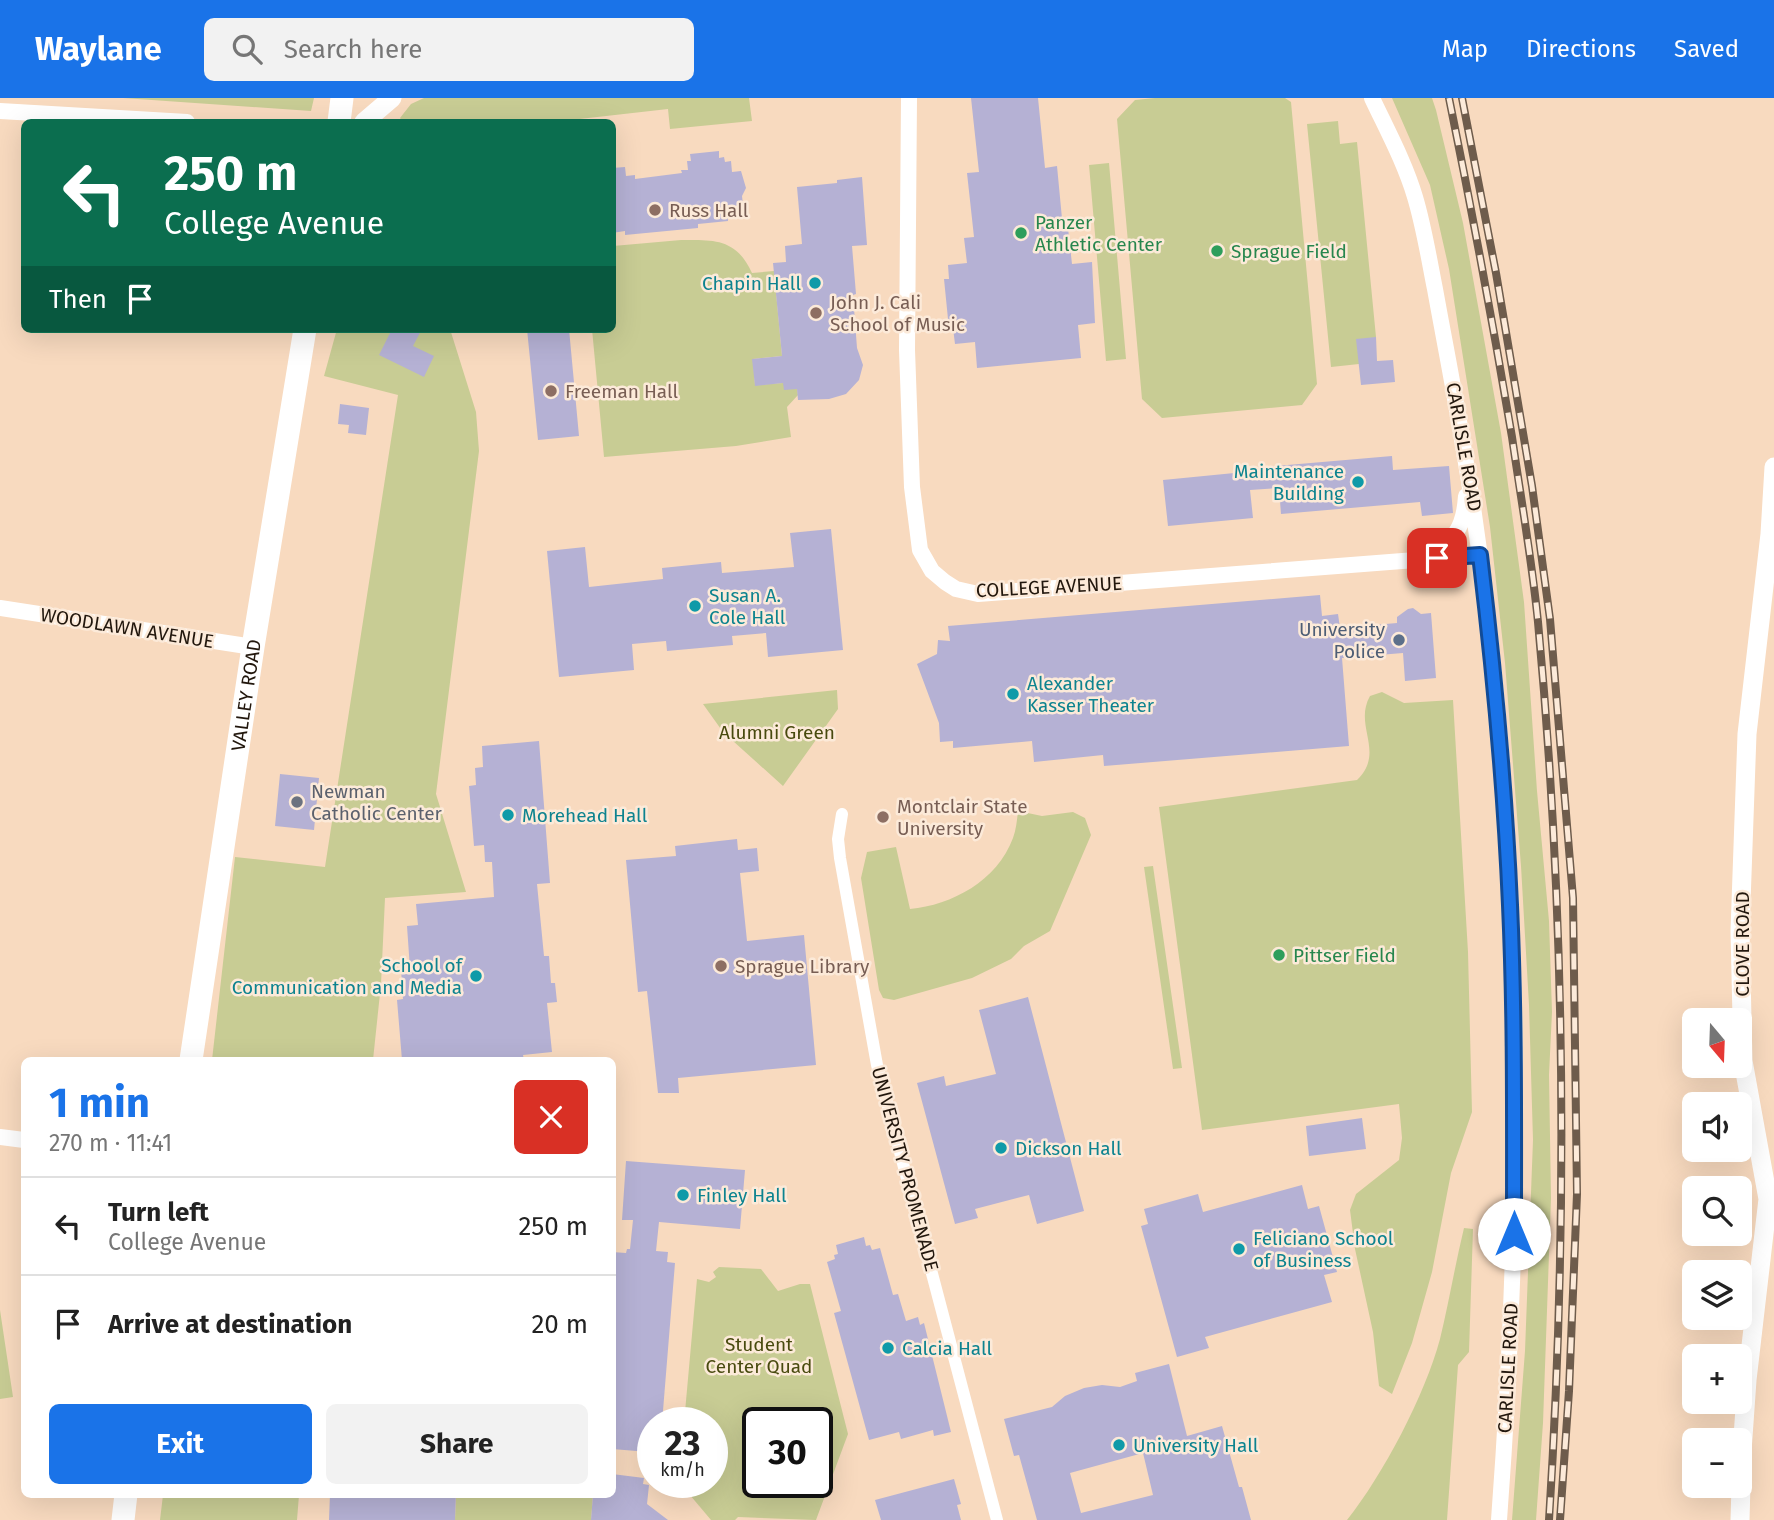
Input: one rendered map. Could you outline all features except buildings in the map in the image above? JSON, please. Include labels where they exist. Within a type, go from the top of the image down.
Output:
[{"type":"main road","points":[[339,119],[342,98]]},
{"type":"main road","name":"VALLEY ROAD","points":[[191,1057],[253,647],[304,333]]},
{"type":"main road","points":[[122,1520],[125,1498]]},
{"type":"street","points":[[368,119],[392,98]]},
{"type":"street","name":"COLLEGE AVENUE","points":[[909,98],[907,350],[912,487],[920,550],[932,571],[956,589],[978,593],[1480,555]]},
{"type":"street","name":"CARLISLE ROAD","points":[[1372,98],[1404,167],[1422,222],[1467,466],[1490,640],[1502,785],[1513,1002],[1514,1258],[1509,1391],[1499,1520]]},
{"type":"street","points":[[0,111],[136,119]]},
{"type":"street","points":[[1415,560],[1443,547],[1462,526],[1465,516],[1467,466]]},
{"type":"street","name":"CLOVE ROAD","points":[[1741,1520],[1747,1380],[1768,1199],[1742,1060],[1740,931],[1748,734],[1770,534],[1774,467]]},
{"type":"street","name":"WOODLAWN AVENUE","points":[[0,608],[253,647]]},
{"type":"street","name":"UNIVERSITY PROMENADE","points":[[842,814],[838,839],[877,1065],[997,1520]]},
{"type":"street","points":[[0,1136],[21,1140]]},
{"type":"street","points":[[1768,1199],[1774,1219]]},
{"type":"green space","points":[[123,98],[314,98],[311,111]]},
{"type":"green space","points":[[424,98],[749,98],[752,121],[670,129],[668,109],[580,119],[401,119],[411,104]]},
{"type":"green space","name":"Sprague Field","points":[[1285,98],[1291,102],[1317,384],[1302,405],[1162,418],[1142,399],[1117,119],[1135,100]]},
{"type":"green space","points":[[1392,98],[1432,98],[1436,110],[1463,223],[1501,433],[1524,602],[1549,921],[1552,1012],[1549,1075],[1551,1198],[1543,1423],[1536,1520],[1512,1520],[1525,1351],[1533,1140],[1521,866],[1505,663],[1490,527],[1449,269],[1430,185]]},
{"type":"green space","points":[[1338,121],[1340,144],[1357,142],[1376,337],[1359,364],[1331,367],[1307,124]]},
{"type":"green space","points":[[1109,163],[1126,359],[1106,361],[1089,165]]},
{"type":"green space","points":[[681,240],[714,241],[739,253],[752,273],[774,271],[782,356],[753,359],[755,385],[783,383],[797,389],[798,395],[787,407],[791,437],[736,446],[604,457],[592,333],[616,333],[616,246]]},
{"type":"green space","points":[[336,333],[451,333],[476,412],[479,451],[436,794],[466,892],[385,898],[381,984],[373,1057],[212,1057],[235,857],[325,867],[398,395],[324,376]]},
{"type":"green space","name":"Alumni Green","points":[[837,690],[838,709],[783,786],[723,732],[703,704]]},
{"type":"green space","points":[[1382,692],[1404,703],[1453,700],[1468,952],[1472,1112],[1451,1173],[1432,1272],[1412,1343],[1392,1394],[1379,1386],[1373,1332],[1355,1249],[1350,1210],[1356,1194],[1399,1160],[1402,1138],[1399,1104],[1202,1130],[1159,807],[1357,780],[1369,759],[1366,707],[1370,696]]},
{"type":"green space","points":[[1018,811],[1042,816],[1073,812],[1085,818],[1091,835],[1050,931],[1024,946],[1011,959],[972,978],[894,1000],[883,998],[879,990],[861,878],[867,852],[896,847],[910,909],[926,907],[971,888],[996,867],[1013,838]]},
{"type":"green space","points":[[1153,866],[1182,1068],[1173,1069],[1144,867]]},
{"type":"green space","points":[[1464,1228],[1473,1229],[1469,1352],[1458,1365],[1447,1520],[1347,1520],[1375,1481],[1424,1385],[1440,1339]]},
{"type":"green space","name":"Student Center Quad","points":[[719,1267],[761,1269],[778,1291],[800,1284],[810,1284],[848,1434],[833,1474],[833,1407],[742,1407],[742,1498],[824,1498],[816,1520],[738,1517],[735,1520],[711,1520],[692,1498],[728,1498],[728,1407],[685,1407],[697,1279],[709,1282],[716,1277],[713,1272]]},
{"type":"green space","points":[[0,1310],[13,1397],[0,1399]]},
{"type":"green space","points":[[163,1498],[299,1498],[297,1520],[160,1520]]},
{"type":"green space","points":[[456,1498],[593,1498],[591,1520],[455,1520]]},
{"type":"railway","points":[[1449,98],[1482,268],[1530,553],[1547,734],[1559,959],[1561,1071],[1559,1295],[1549,1520]]},
{"type":"railway","points":[[1462,98],[1496,273],[1532,486],[1550,619],[1573,898],[1577,1194],[1569,1391],[1560,1520]]},
{"type":"place","name":"Russ Hall","points":[[655,210]]},
{"type":"place","name":"Panzer Athletic Center","points":[[1021,233]]},
{"type":"place","name":"Sprague Field","points":[[1217,251]]},
{"type":"place","name":"Chapin Hall","points":[[815,283]]},
{"type":"place","name":"John J. Cali School of Music","points":[[816,313]]},
{"type":"place","name":"Freeman Hall","points":[[551,391]]},
{"type":"place","name":"Maintenance Building","points":[[1358,482]]},
{"type":"place","name":"Susan A. Cole Hall","points":[[695,606]]},
{"type":"place","name":"University Police","points":[[1399,640]]},
{"type":"place","name":"Alexander Kasser Theater","points":[[1013,694]]},
{"type":"place","name":"Newman Catholic Center","points":[[297,802]]},
{"type":"place","name":"Morehead Hall","points":[[508,815]]},
{"type":"place","name":"Montclair State University","points":[[883,817]]},
{"type":"place","name":"Pittser Field","points":[[1279,955]]},
{"type":"place","name":"Sprague Library","points":[[721,966]]},
{"type":"place","name":"School of Communication and Media","points":[[476,976]]},
{"type":"place","name":"Dickson Hall","points":[[1001,1148]]},
{"type":"place","name":"Finley Hall","points":[[683,1195]]},
{"type":"place","name":"Feliciano School of Business","points":[[1239,1249]]},
{"type":"place","name":"Calcia Hall","points":[[888,1348]]},
{"type":"place","name":"University Hall","points":[[1119,1445]]},
{"type":"route","points":[[1437,558],[1480,555],[1490,640],[1510,903],[1514,1234]]}]
